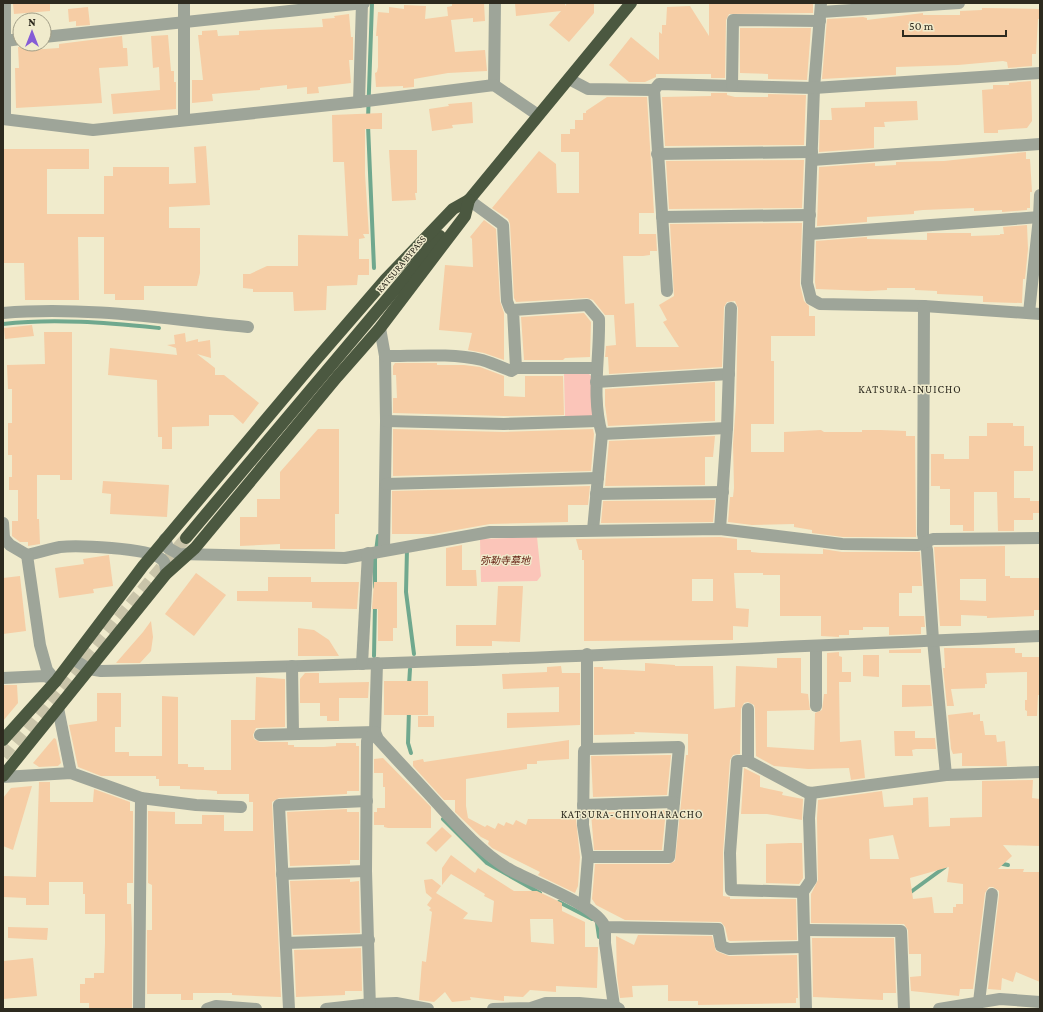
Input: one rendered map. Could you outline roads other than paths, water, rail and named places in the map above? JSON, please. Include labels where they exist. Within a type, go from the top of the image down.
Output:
[{"type":"highway","name":"KATSURA BYPASS","points":[[186,538],[469,200],[631,3]]},
{"type":"highway","points":[[3,776],[166,574],[194,548],[337,377],[380,328],[465,216],[469,200]]},
{"type":"highway","points":[[3,740],[56,681],[165,539],[315,360],[380,286],[453,209],[469,200]]},
{"type":"street","points":[[5,3],[4,119],[93,130],[360,102],[494,85],[538,115]]},
{"type":"street","points":[[184,3],[184,120]]},
{"type":"street","points":[[52,36],[363,3],[360,102]]},
{"type":"street","points":[[494,85],[495,3]]},
{"type":"street","points":[[732,85],[732,20],[821,12],[959,3]]},
{"type":"street","points":[[821,12],[814,88],[810,234],[807,283],[811,299],[820,304],[924,306],[1035,314],[1040,195]]},
{"type":"street","points":[[5,41],[12,40]]},
{"type":"street","points":[[667,291],[654,90],[659,84],[814,88],[1040,72]]},
{"type":"street","points":[[569,79],[588,90],[654,90]]},
{"type":"street","points":[[657,154],[812,156],[1040,144]]},
{"type":"street","points":[[469,200],[503,225],[507,301],[513,310],[516,368]]},
{"type":"street","points":[[662,217],[810,215]]},
{"type":"street","points":[[810,234],[1040,217]]},
{"type":"street","points":[[513,310],[587,305],[600,319],[596,382],[598,421],[602,434],[593,530]]},
{"type":"street","points":[[924,306],[923,534],[928,550],[933,640],[946,776]]},
{"type":"street","points":[[720,529],[727,428],[731,308]]},
{"type":"street","points":[[3,313],[24,311],[95,311],[248,328]]},
{"type":"street","points":[[380,328],[385,356],[386,484],[384,550]]},
{"type":"street","points":[[385,356],[445,356],[482,360],[511,371],[516,368],[596,368]]},
{"type":"street","points":[[596,382],[729,374]]},
{"type":"street","points":[[386,421],[504,424],[598,421]]},
{"type":"street","points":[[602,434],[727,428]]},
{"type":"street","points":[[386,484],[598,478]]},
{"type":"street","points":[[596,494],[723,492]]},
{"type":"street","points":[[3,523],[3,538],[10,545],[27,555],[71,546],[126,550],[154,554],[164,561],[166,574]]},
{"type":"street","points":[[165,539],[168,548],[174,553],[345,558],[490,532],[720,529],[842,544],[918,545],[933,540],[1040,538]]},
{"type":"street","points":[[362,664],[368,553]]},
{"type":"street","points":[[27,555],[40,645],[47,670],[56,681]]},
{"type":"street","points":[[73,659],[89,668],[100,671],[362,664],[1040,636]]},
{"type":"street","points":[[816,646],[816,706]]},
{"type":"street","points":[[584,906],[588,857],[583,805],[584,751],[587,750],[587,654]]},
{"type":"street","points":[[377,663],[375,732],[378,739],[460,828],[491,857],[526,879],[584,906],[603,921],[605,927],[605,943],[616,1008],[579,1003],[546,1003],[538,1007],[493,1009]]},
{"type":"street","points":[[292,666],[293,734]]},
{"type":"street","points":[[3,678],[45,676],[56,681]]},
{"type":"street","points":[[58,708],[71,773]]},
{"type":"street","points":[[748,709],[748,761]]},
{"type":"street","points":[[260,735],[375,732]]},
{"type":"street","points":[[370,1006],[366,870],[367,741],[375,732]]},
{"type":"street","points":[[587,750],[679,747],[669,857],[588,857]]},
{"type":"street","points":[[803,892],[731,890],[730,853],[737,761],[748,761],[806,792],[812,793],[946,776],[1040,772]]},
{"type":"street","points":[[3,776],[71,773],[141,798],[196,805],[241,807]]},
{"type":"street","points":[[806,1009],[803,892],[812,880],[809,818],[812,793]]},
{"type":"street","points":[[139,1009],[141,798]]},
{"type":"street","points":[[288,1009],[279,805],[367,801]]},
{"type":"street","points":[[583,805],[674,802]]},
{"type":"street","points":[[282,874],[366,870]]},
{"type":"street","points":[[979,1002],[992,894]]},
{"type":"street","points":[[605,927],[718,929],[721,946],[729,949],[804,947]]},
{"type":"street","points":[[805,930],[901,931],[904,1009]]},
{"type":"street","points":[[286,943],[369,940]]},
{"type":"street","points":[[939,1009],[979,1002],[1000,1004],[1040,1002]]},
{"type":"street","points":[[326,1009],[396,1003],[428,1009]]},
{"type":"street","points":[[207,1009],[216,1006],[256,1009]]},
{"type":"waterway","points":[[368,119],[372,3]]},
{"type":"waterway","points":[[368,125],[374,268]]},
{"type":"waterway","points":[[3,324],[62,321],[159,328]]},
{"type":"waterway","points":[[375,587],[375,559],[378,536]]},
{"type":"waterway","points":[[407,549],[406,592],[414,654]]},
{"type":"waterway","points":[[374,656],[375,604]]},
{"type":"waterway","points":[[409,685],[410,669]]},
{"type":"waterway","points":[[409,710],[408,743],[411,753]]},
{"type":"waterway","points":[[443,819],[487,863],[540,893]]},
{"type":"waterway","points":[[998,863],[1008,865]]},
{"type":"waterway","points":[[908,894],[945,867]]},
{"type":"waterway","points":[[559,902],[592,919]]},
{"type":"waterway","points":[[597,923],[599,937]]},
{"type":"tunnel","points":[[3,756],[186,538]]},
{"type":"district","name":"KATSURA-INUICHO","points":[[910,389]]},
{"type":"district","name":"KATSURA-CHIYOHARACHO","points":[[632,814]]},
{"type":"park label","name":"弥勒寺墓地","points":[[505,560]]}]
